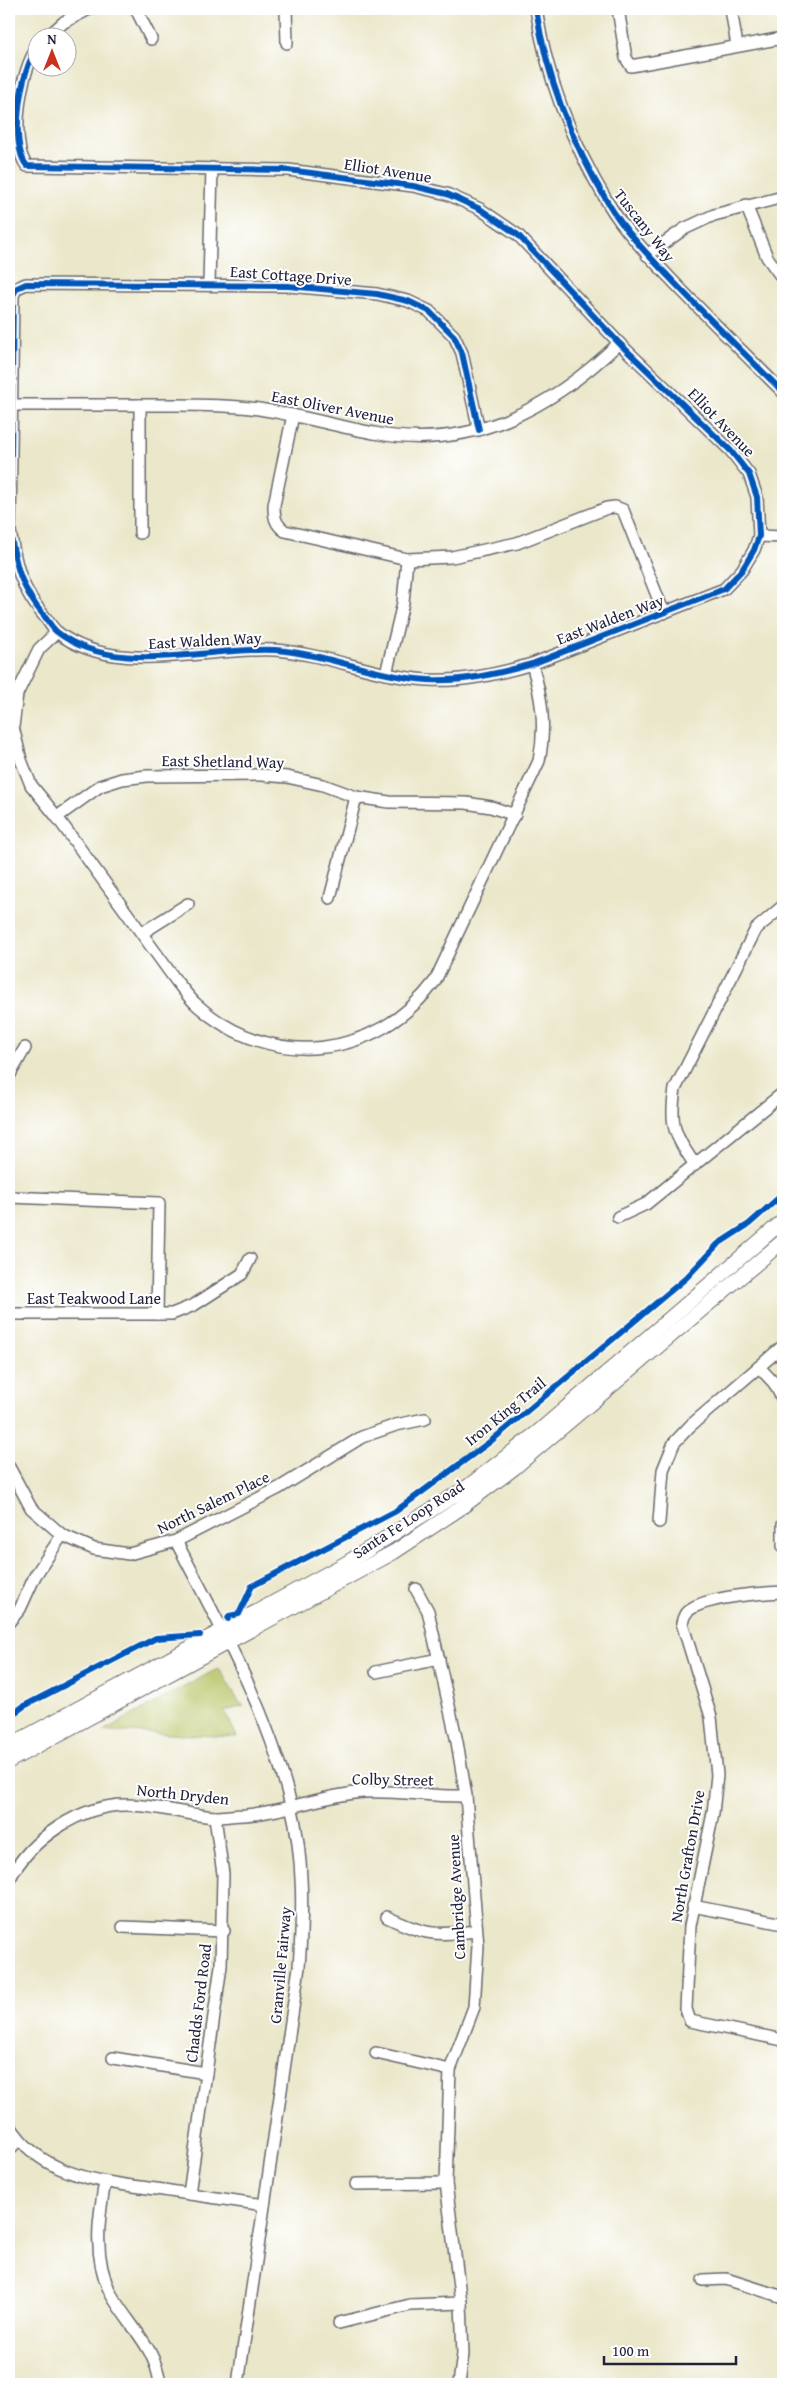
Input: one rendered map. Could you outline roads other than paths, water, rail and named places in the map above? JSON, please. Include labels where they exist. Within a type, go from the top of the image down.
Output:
[{"type":"main road","name":"Santa Fe Loop Road","points":[[9,1746],[344,1564],[466,1488],[538,1432],[783,1221]]},
{"type":"main road","name":"Santa Fe Loop Road","points":[[9,1761],[394,1552],[459,1509],[514,1468],[783,1242]]},
{"type":"street","points":[[57,28],[64,22],[89,9]]},
{"type":"street","points":[[136,9],[151,39]]},
{"type":"street","points":[[286,9],[287,43]]},
{"type":"street","name":"Tuscany Way","points":[[536,9],[542,51],[569,130],[608,204],[648,255],[710,321],[783,392]]},
{"type":"street","points":[[618,9],[626,58],[631,66],[783,38]]},
{"type":"street","points":[[731,9],[737,46]]},
{"type":"street","name":"Elliot Avenue","points":[[28,63],[25,68],[19,104],[19,148],[22,160],[27,166],[288,170],[413,186],[447,194],[480,209],[518,235],[619,343],[731,450],[749,474],[757,497],[758,536]]},
{"type":"street","points":[[209,284],[212,168]]},
{"type":"street","points":[[648,255],[684,229],[714,215],[746,205],[783,197]]},
{"type":"street","points":[[746,205],[767,257],[783,279]]},
{"type":"street","name":"East Cottage Drive","points":[[17,288],[26,284],[288,286],[377,294],[408,301],[429,311],[454,336],[462,353],[479,430]]},
{"type":"street","name":"East Walden Way","points":[[17,288],[13,295],[10,532],[16,566],[30,600],[57,632],[89,649],[116,656],[276,650],[386,674],[428,680],[469,679],[500,674],[532,664],[664,614],[724,589],[742,570],[754,550],[758,536]]},
{"type":"street","name":"East Oliver Avenue","points":[[12,405],[209,405],[252,408],[293,415],[375,434],[448,436],[479,430],[511,419],[560,393],[592,369],[619,343]]},
{"type":"street","points":[[140,405],[140,532]]},
{"type":"street","points":[[293,415],[274,505],[274,517],[278,526],[286,531],[407,558],[452,558],[480,553],[516,543],[606,508],[615,507],[623,510],[664,614]]},
{"type":"street","points":[[758,536],[783,537]]},
{"type":"street","points":[[386,674],[403,603],[407,558]]},
{"type":"street","points":[[57,632],[39,649],[27,670],[17,694],[13,727],[21,760],[31,785],[57,817],[177,982],[197,1005],[228,1026],[259,1041],[293,1047],[330,1047],[360,1040],[394,1022],[419,1002],[435,981],[540,761],[544,711],[532,664]]},
{"type":"street","name":"East Shetland Way","points":[[57,817],[100,786],[122,779],[146,776],[287,777],[323,785],[356,797],[407,803],[466,803],[491,807],[515,815]]},
{"type":"street","points":[[330,898],[356,797]]},
{"type":"street","points":[[142,934],[188,904]]},
{"type":"street","points":[[695,1166],[678,1139],[671,1113],[675,1089],[756,929],[783,906]]},
{"type":"street","points":[[9,1076],[25,1048]]},
{"type":"street","points":[[618,1217],[646,1204],[783,1093]]},
{"type":"street","points":[[9,1198],[159,1203],[157,1314]]},
{"type":"street","name":"East Teakwood Lane","points":[[9,1314],[172,1314],[194,1305],[242,1274],[250,1259]]},
{"type":"street","points":[[659,1522],[663,1470],[674,1443],[783,1346]]},
{"type":"street","points":[[759,1367],[774,1383],[783,1400]]},
{"type":"street","name":"North Salem Place","points":[[9,1467],[31,1508],[62,1536],[94,1548],[129,1554],[176,1542],[278,1488],[362,1437],[396,1424],[425,1419]]},
{"type":"street","points":[[783,1524],[783,1546]]},
{"type":"street","points":[[9,1622],[20,1609],[34,1576],[62,1536]]},
{"type":"street","name":"Granville Fairway","points":[[176,1542],[230,1642],[271,1740],[291,1806],[299,1863],[302,1920],[299,1967],[238,2384]]},
{"type":"street","name":"Cambridge Avenue","points":[[416,1589],[428,1611],[466,1796],[476,1931],[474,2007],[450,2070],[446,2183],[461,2303],[463,2354],[459,2384]]},
{"type":"street","name":"North Grafton Drive","points":[[783,1592],[741,1595],[696,1606],[686,1613],[682,1623],[711,1717],[718,1775],[714,1813],[693,1906],[686,2009],[690,2021],[783,2040]]},
{"type":"street","points":[[376,1672],[438,1659]]},
{"type":"street","name":"Colby Street","points":[[291,1806],[327,1797],[364,1792],[466,1796]]},
{"type":"street","name":"North Dryden","points":[[9,1880],[16,1867],[34,1845],[63,1824],[98,1810],[128,1805],[215,1816],[248,1815],[291,1806]]},
{"type":"street","name":"Chadds Ford Road","points":[[189,2194],[222,1966],[224,1931],[223,1874],[215,1816]]},
{"type":"street","points":[[693,1906],[783,1924]]},
{"type":"street","points":[[387,1917],[415,1931],[443,1935],[476,1931]]},
{"type":"street","points":[[123,1927],[224,1931]]},
{"type":"street","points":[[376,2053],[450,2070]]},
{"type":"street","points":[[113,2058],[206,2073]]},
{"type":"street","points":[[9,2124],[18,2140],[34,2155],[57,2168],[105,2182],[264,2205]]},
{"type":"street","points":[[9,2150],[18,2140]]},
{"type":"street","points":[[105,2182],[98,2220],[101,2265],[111,2294],[149,2346],[160,2384]]},
{"type":"street","points":[[356,2184],[446,2183]]},
{"type":"street","points":[[703,2280],[726,2279],[783,2297]]},
{"type":"street","points":[[339,2323],[410,2305],[461,2303]]}]
